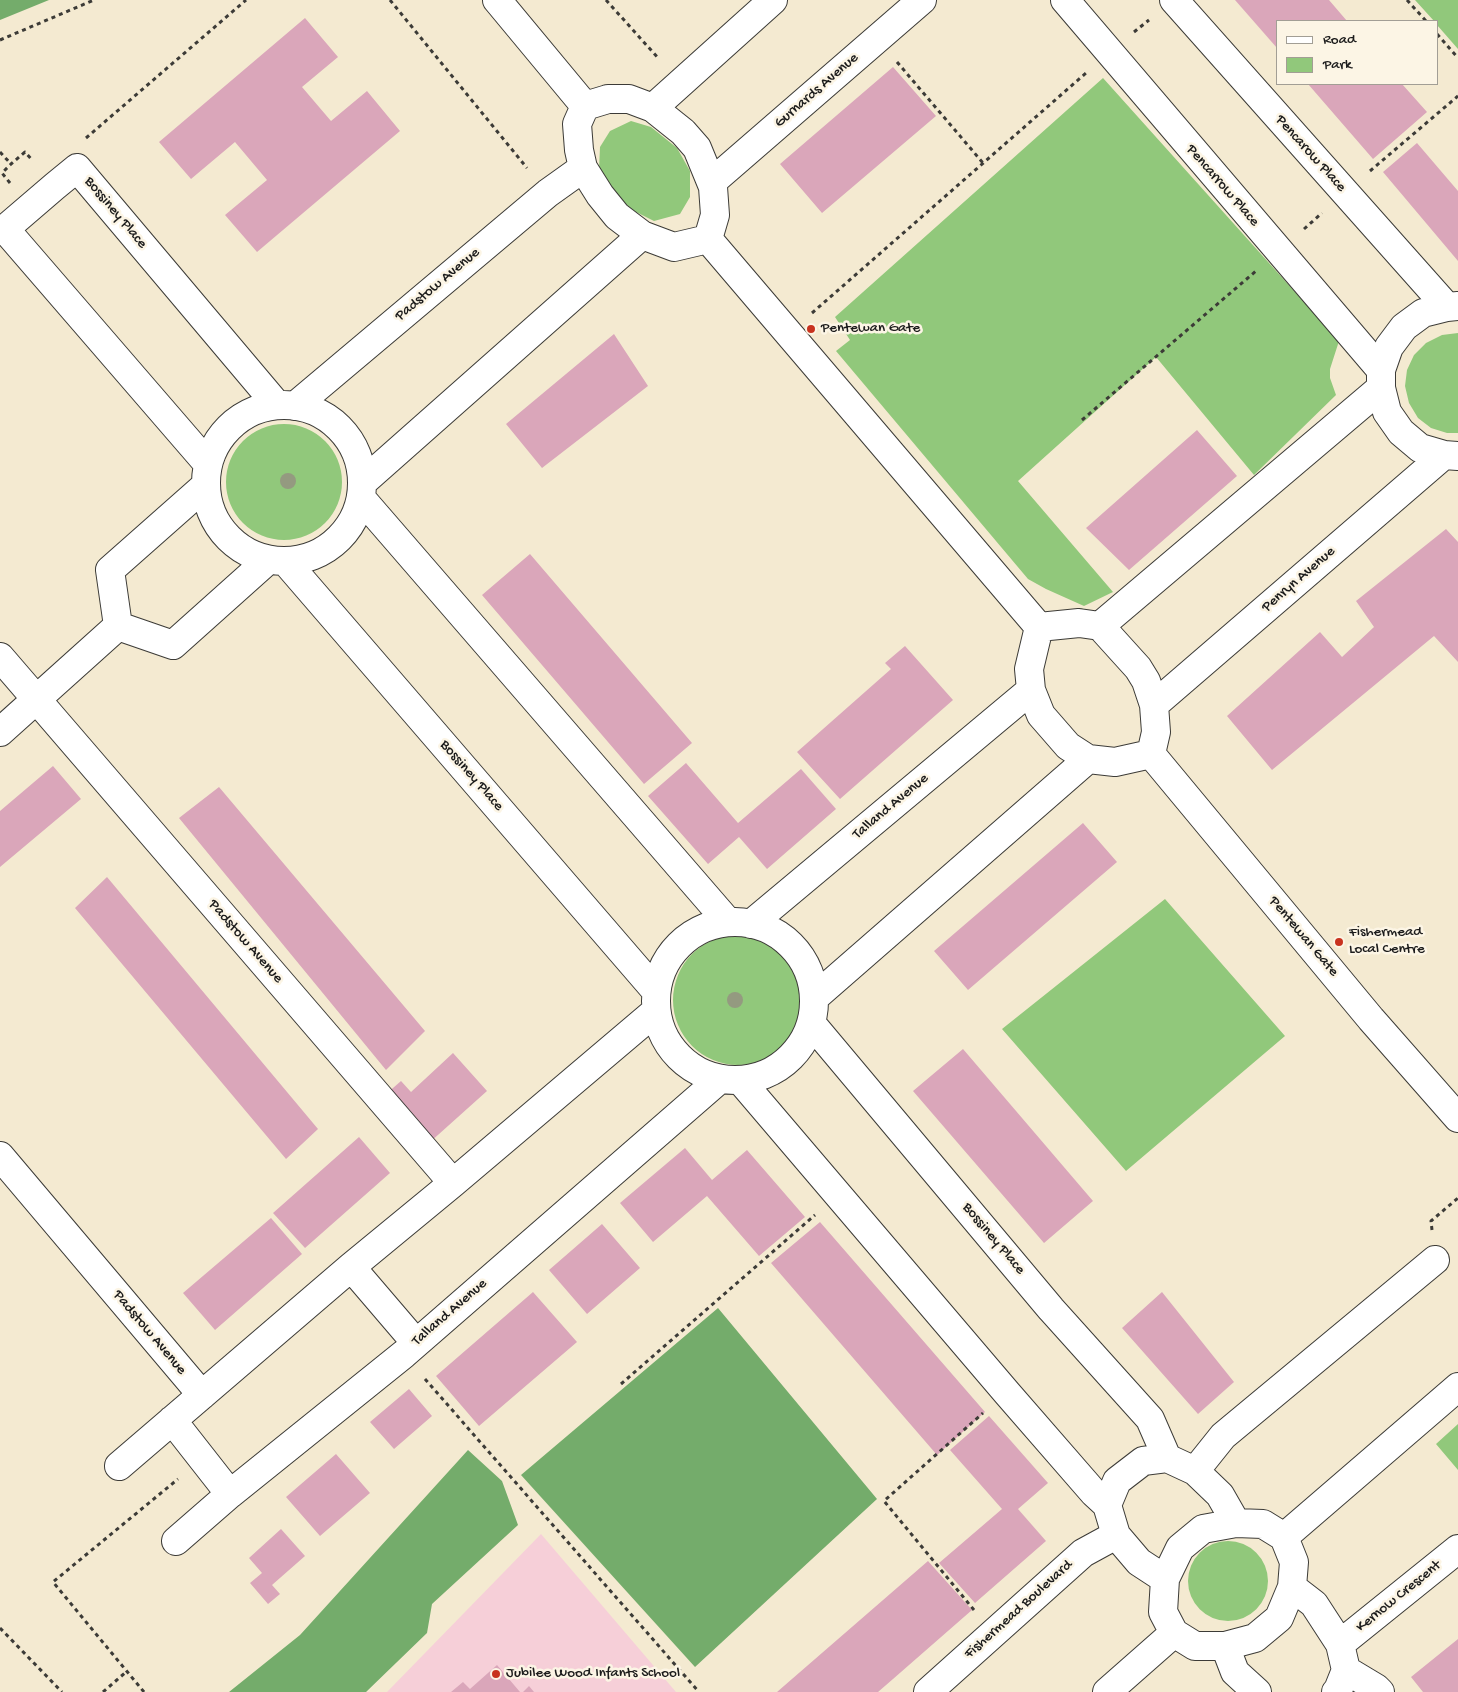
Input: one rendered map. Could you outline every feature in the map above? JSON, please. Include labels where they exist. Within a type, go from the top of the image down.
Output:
[{"type":"street","points":[[497,0],[585,106]]},
{"type":"street","points":[[653,108],[773,0]]},
{"type":"street","name":"Gurnards Avenue","points":[[712,182],[922,0]]},
{"type":"street","name":"Pencarrow Place","points":[[1065,0],[1381,379]]},
{"type":"street","name":"Pencarow Place","points":[[1174,0],[1452,307]]},
{"type":"street","points":[[608,99],[629,99],[653,108],[683,132],[697,148],[712,182],[715,215],[708,239],[674,248],[642,236],[616,216],[600,196],[583,168],[578,150],[577,124],[585,106],[608,99]]},
{"type":"street","name":"Bossiney Place","points":[[206,475],[6,229],[55,186],[77,168],[286,406]]},
{"type":"street","name":"Padstow Avenue","points":[[286,406],[548,193],[583,168]]},
{"type":"street","points":[[362,490],[642,236]]},
{"type":"street","points":[[708,239],[1039,627]]},
{"type":"street","points":[[1451,456],[1420,448],[1401,432],[1387,412],[1381,379],[1389,346],[1404,327],[1423,313],[1452,307]]},
{"type":"street","points":[[1100,626],[1381,379]]},
{"type":"street","points":[[286,406],[316,412],[335,424],[345,434],[350,440],[359,460],[362,490],[352,523],[335,543],[312,557],[277,561],[244,551],[224,534],[210,511],[206,475],[217,442],[233,424],[254,411],[286,406]]},
{"type":"street","name":"Penryn Avenue","points":[[1154,705],[1451,456]]},
{"type":"street","points":[[118,626],[110,570],[206,475]]},
{"type":"street","points":[[362,490],[739,923]]},
{"type":"street","points":[[118,626],[173,645],[277,561]]},
{"type":"street","name":"Bossiney Place","points":[[277,561],[656,1001]]},
{"type":"street","points":[[1079,623],[1100,626],[1138,668],[1146,681],[1154,705],[1156,732],[1151,754],[1115,762],[1088,759],[1068,746],[1041,715],[1031,690],[1029,669],[1039,627],[1079,623]]},
{"type":"street","points":[[0,732],[118,626]]},
{"type":"street","name":"Padstow Avenue","points":[[0,657],[453,1183]]},
{"type":"street","name":"Talland Avenue","points":[[739,923],[1031,690]]},
{"type":"street","name":"Pentewan Gate","points":[[1151,754],[1371,1018],[1458,1118]]},
{"type":"street","points":[[813,1011],[1088,759]]},
{"type":"street","points":[[739,923],[776,933],[796,950],[809,972],[813,1011],[801,1045],[785,1063],[764,1074],[731,1080],[697,1071],[677,1055],[663,1035],[656,1001],[664,966],[680,944],[702,929],[739,923]]},
{"type":"street","points":[[119,1466],[351,1267],[453,1183],[656,1001]]},
{"type":"street","name":"Bossiney Place","points":[[813,1011],[1051,1309],[1150,1419],[1166,1458]]},
{"type":"street","points":[[731,1080],[838,1195],[1007,1393],[1094,1493],[1107,1505],[1116,1535],[1139,1562],[1165,1579]]},
{"type":"street","name":"Talland Avenue","points":[[176,1541],[230,1494],[410,1348],[731,1080]]},
{"type":"street","name":"Padstow Avenue","points":[[0,1156],[202,1395]]},
{"type":"street","points":[[1195,1471],[1223,1436],[1435,1260]]},
{"type":"street","points":[[351,1267],[410,1348]]},
{"type":"street","points":[[1284,1537],[1458,1387]]},
{"type":"street","points":[[172,1420],[230,1494]]},
{"type":"street","points":[[1107,1505],[1117,1481],[1143,1461],[1166,1458],[1195,1471],[1220,1495],[1236,1523]]},
{"type":"street","points":[[1236,1523],[1263,1524],[1284,1537],[1294,1562],[1292,1587],[1279,1618],[1255,1638],[1225,1646],[1195,1646],[1174,1633],[1163,1612],[1165,1579],[1180,1548],[1203,1528],[1236,1523]]},
{"type":"street","name":"Fishermead Boulevard","points":[[928,1692],[1083,1553],[1116,1535]]},
{"type":"street","name":"Kernow Crescent","points":[[1340,1669],[1458,1549]]},
{"type":"street","points":[[1292,1587],[1314,1604],[1340,1669],[1380,1692]]},
{"type":"street","points":[[1107,1692],[1174,1633]]},
{"type":"street","points":[[1225,1646],[1235,1672],[1257,1692]]},
{"type":"path","points":[[0,40],[94,0]]},
{"type":"path","points":[[81,142],[246,0]]},
{"type":"path","points":[[390,0],[548,193]]},
{"type":"path","points":[[606,0],[679,83]]},
{"type":"path","points":[[1407,0],[1425,20]]},
{"type":"path","points":[[788,333],[1151,18]]},
{"type":"path","points":[[1438,35],[1458,58]]},
{"type":"path","points":[[877,39],[983,163]]},
{"type":"path","points":[[0,152],[11,164]]},
{"type":"path","points":[[620,1384],[838,1195]]},
{"type":"path","points":[[1435,1260],[1431,1221],[1458,1198]]},
{"type":"path","points":[[410,1348],[699,1692]]},
{"type":"path","points":[[993,1634],[884,1501],[1007,1393]]},
{"type":"path","points":[[144,1692],[53,1582],[203,1458]]},
{"type":"path","points":[[0,1628],[62,1692]]},
{"type":"path","points":[[103,1692],[126,1672]]},
{"type":"shaded area","points":[[541,1534],[676,1692],[387,1692]]},
{"type":"green space","points":[[0,0],[49,0],[0,20]]},
{"type":"green space","points":[[1415,0],[1458,0],[1458,49],[1438,26],[1438,20],[1433,20]]},
{"type":"green space","points":[[1103,78],[1339,341],[1330,369],[1330,378],[1336,395],[1254,475],[1156,357],[1018,481],[1113,592],[1084,606],[1028,579],[836,351],[850,340],[835,317]]},
{"type":"green space","points":[[631,121],[651,127],[677,148],[690,171],[690,197],[680,214],[654,221],[632,210],[615,193],[599,170],[600,147],[610,131]]},
{"type":"green space","points":[[1458,333],[1458,433],[1447,433],[1431,428],[1418,418],[1409,403],[1405,386],[1407,370],[1414,355],[1426,343],[1442,335]]},
{"type":"green space","points":[[284,424],[306,428],[316,433],[325,441],[333,450],[338,460],[342,482],[338,504],[333,514],[325,523],[316,531],[306,536],[284,540],[262,536],[252,531],[243,523],[235,514],[230,504],[226,482],[230,460],[235,450],[243,441],[252,433],[262,428]]},
{"type":"green space","points":[[1165,899],[1285,1036],[1126,1171],[1002,1029]]},
{"type":"green space","points":[[738,935],[763,940],[784,954],[798,975],[803,1000],[798,1025],[784,1046],[763,1060],[738,1065],[713,1060],[692,1046],[678,1025],[673,1000],[678,975],[692,954],[713,940]]},
{"type":"green space","points":[[718,1308],[877,1499],[695,1667],[521,1475]]},
{"type":"green space","points":[[1458,1424],[1458,1470],[1436,1444]]},
{"type":"green space","points":[[468,1450],[502,1481],[518,1525],[432,1604],[427,1633],[366,1692],[229,1692],[300,1635]]},
{"type":"green space","points":[[1220,1541],[1236,1541],[1257,1552],[1268,1573],[1268,1589],[1257,1610],[1236,1621],[1220,1621],[1206,1615],[1194,1603],[1188,1589],[1188,1573],[1194,1559],[1206,1547]]},
{"type":"building","points":[[1235,0],[1329,0],[1346,20],[1276,20],[1276,47]]},
{"type":"building","points":[[305,18],[338,57],[302,87],[331,121],[367,91],[400,131],[257,252],[225,215],[267,180],[235,142],[191,179],[159,142]]},
{"type":"building","points":[[893,67],[936,116],[822,213],[780,164]]},
{"type":"building","points":[[1309,85],[1403,85],[1427,112],[1373,159]]},
{"type":"building","points":[[1417,143],[1458,191],[1458,261],[1383,172]]},
{"type":"building","points":[[614,334],[648,386],[542,468],[506,424]]},
{"type":"building","points":[[1197,430],[1237,476],[1129,570],[1086,528]]},
{"type":"building","points":[[1446,529],[1458,542],[1458,662],[1434,636],[1272,770],[1227,716],[1320,632],[1342,657],[1374,627],[1356,601]]},
{"type":"building","points":[[530,554],[692,743],[644,784],[482,595]]},
{"type":"building","points":[[905,646],[953,700],[840,799],[797,752],[891,669],[885,663]]},
{"type":"building","points":[[686,763],[738,823],[801,769],[836,809],[767,869],[739,837],[708,864],[648,796]]},
{"type":"building","points":[[53,766],[81,799],[0,867],[0,811]]},
{"type":"building","points":[[219,787],[425,1031],[386,1070],[179,818]]},
{"type":"building","points":[[1083,823],[1117,862],[968,990],[934,951]]},
{"type":"building","points":[[107,877],[318,1129],[286,1159],[75,908]]},
{"type":"building","points":[[963,1049],[1093,1201],[1044,1243],[913,1091]]},
{"type":"building","points":[[453,1053],[487,1091],[429,1143],[385,1095],[401,1081],[411,1092]]},
{"type":"building","points":[[359,1137],[390,1173],[305,1248],[273,1213]]},
{"type":"building","points":[[685,1148],[712,1180],[747,1150],[805,1217],[759,1256],[707,1196],[653,1242],[620,1203]]},
{"type":"building","points":[[271,1218],[302,1254],[215,1330],[183,1293]]},
{"type":"building","points":[[820,1222],[985,1412],[937,1455],[771,1263]]},
{"type":"building","points":[[602,1224],[640,1268],[587,1314],[549,1270]]},
{"type":"building","points":[[533,1292],[577,1342],[479,1426],[436,1376]]},
{"type":"building","points":[[1162,1292],[1234,1382],[1198,1414],[1122,1328]]},
{"type":"building","points":[[409,1389],[432,1416],[394,1449],[370,1422]]},
{"type":"building","points":[[989,1416],[1048,1483],[1018,1509],[1046,1541],[975,1603],[939,1563],[1002,1509],[950,1450]]},
{"type":"building","points":[[336,1454],[370,1493],[320,1536],[286,1497]]},
{"type":"building","points":[[281,1529],[305,1556],[272,1585],[280,1594],[268,1604],[250,1583],[262,1573],[249,1558]]},
{"type":"building","points":[[928,1561],[972,1610],[893,1679],[878,1692],[777,1692]]},
{"type":"building","points":[[1458,1639],[1458,1692],[1423,1692],[1411,1677]]},
{"type":"building","name":"Jubilee Wood Infants School","points":[[497,1665],[520,1692],[451,1692],[463,1682],[470,1689]]},
{"type":"building","name":"Jubilee Wood Infants School","points":[[529,1686],[534,1692],[523,1692]]},
{"type":"place","name":"Pentewan Gate","points":[[811,329]]},
{"type":"place","name":"Fishermead Local Centre","points":[[1339,942]]},
{"type":"place","name":"Jubilee Wood Infants School","points":[[496,1674]]}]
